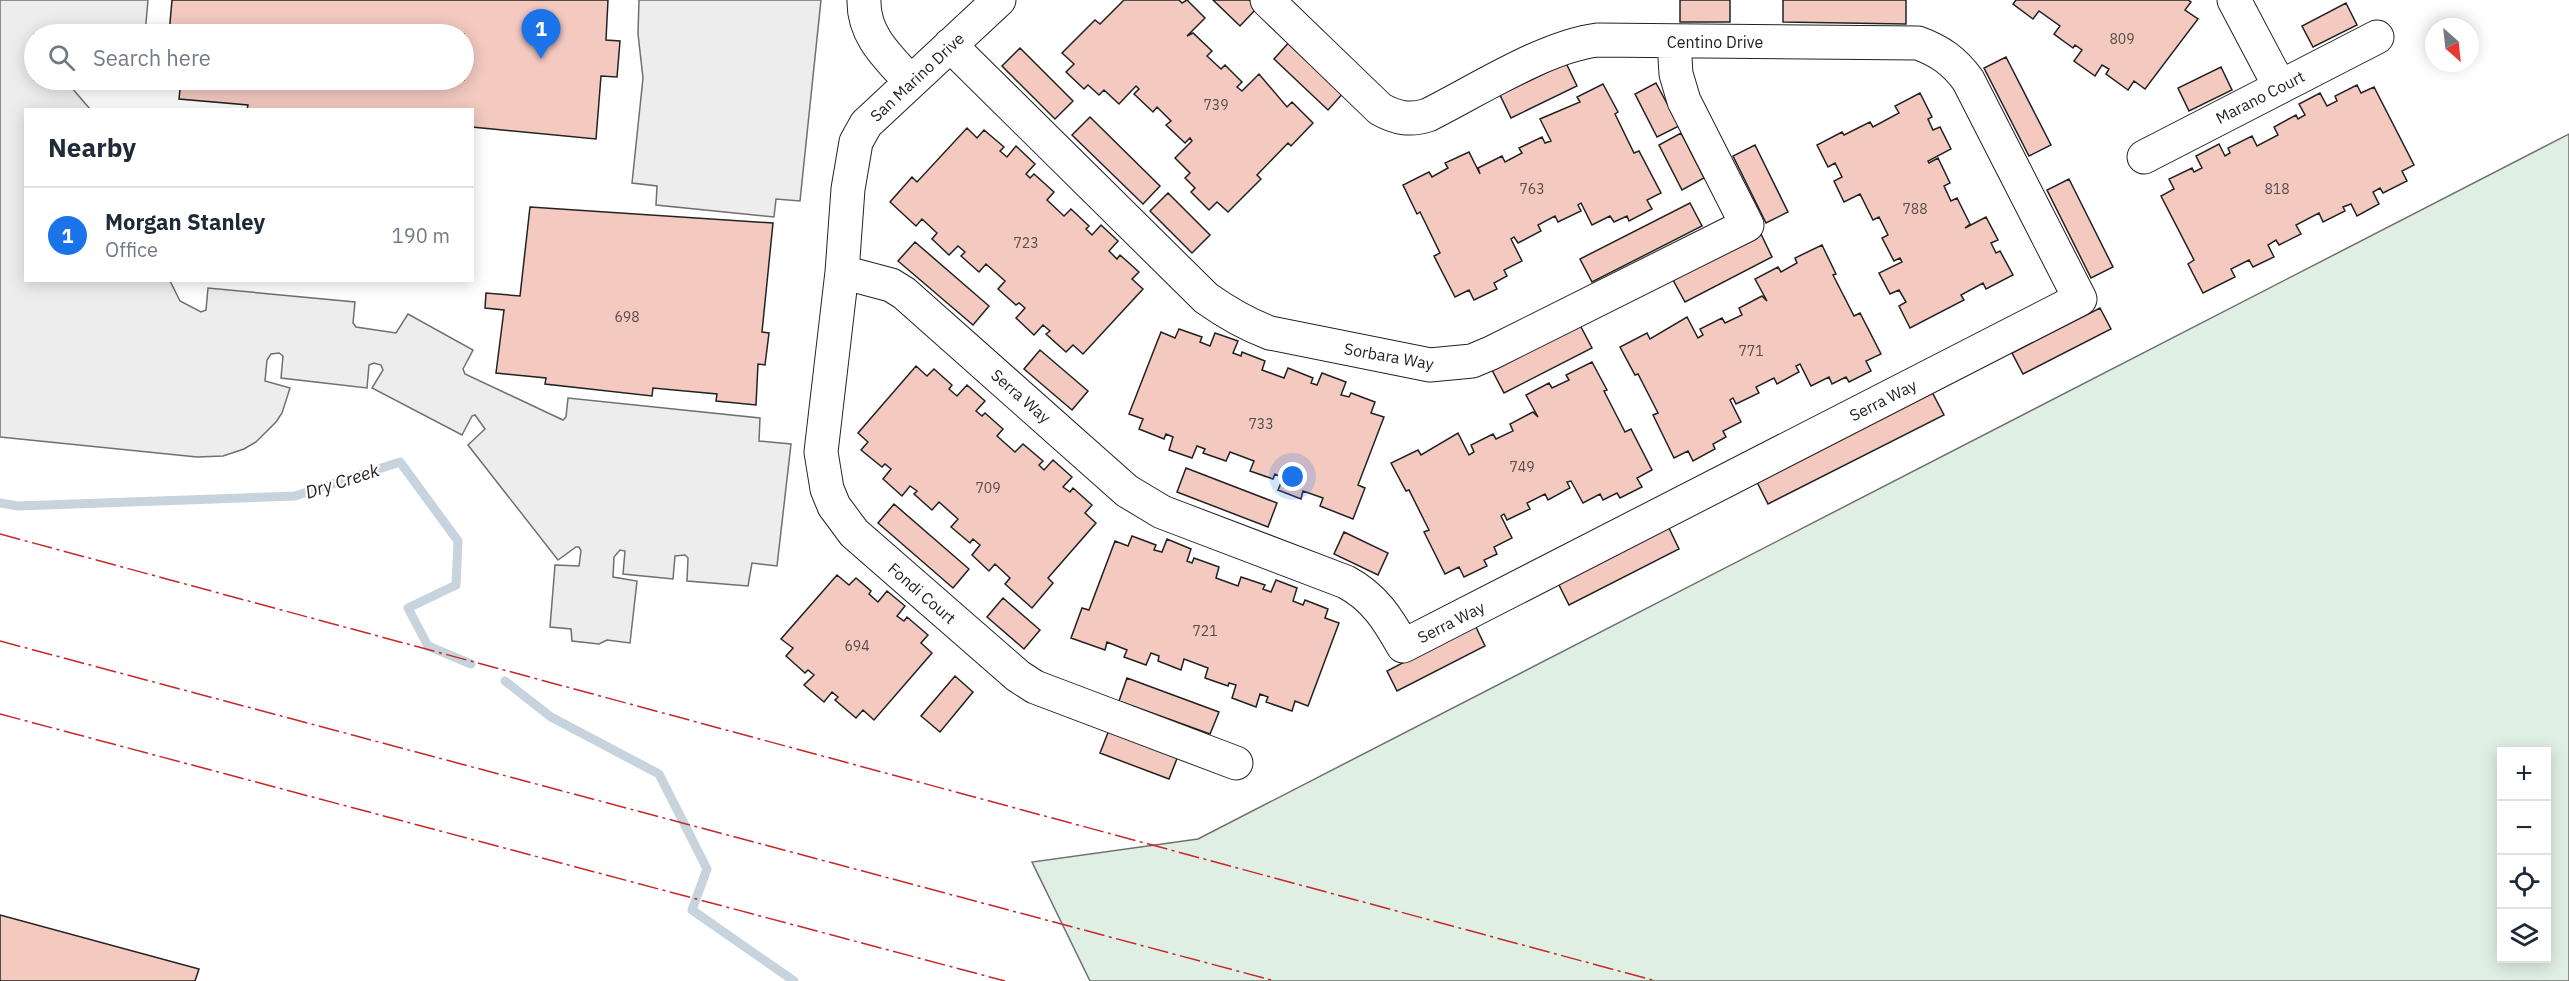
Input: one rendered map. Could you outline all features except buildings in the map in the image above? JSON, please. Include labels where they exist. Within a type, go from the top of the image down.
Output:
[{"type":"street","points":[[864,0],[865,15],[871,33],[910,81]]},
{"type":"street","name":"San Marino Drive","points":[[842,272],[848,189],[856,142],[866,124],[999,0]]},
{"type":"street","name":"Centino Drive","points":[[1267,0],[1380,109],[1398,118],[1408,119],[1428,115],[1569,45],[1597,40],[1918,43],[1947,56],[1968,80],[2080,299]]},
{"type":"street","points":[[2234,0],[2280,87]]},
{"type":"street","name":"Marano Court","points":[[2144,157],[2377,37]]},
{"type":"street","name":"Sorbara Way","points":[[950,45],[1206,298],[1226,312],[1270,333],[1430,365],[1461,363],[1491,353],[1747,225],[1684,101],[1676,74],[1674,41]]},
{"type":"street","name":"Serra Way","points":[[842,272],[884,282],[904,293],[1143,503],[1362,590],[1384,614],[1403,646],[2080,299]]},
{"type":"street","name":"Fondi Court","points":[[842,272],[821,452],[827,489],[843,521],[1018,676],[1035,687],[1236,763]]},
{"type":"green space","points":[[2569,134],[2569,981],[1090,981],[1032,862],[1198,839]]},
{"type":"shaded area","points":[[0,0],[148,0],[146,24],[24,24],[24,90],[74,90],[89,108],[24,108],[24,282],[170,282],[180,301],[201,312],[206,310],[208,288],[355,302],[353,323],[356,327],[396,333],[408,314],[473,350],[463,369],[465,374],[563,420],[566,417],[568,398],[760,418],[759,441],[791,444],[777,566],[752,563],[748,586],[687,581],[688,558],[685,555],[675,556],[673,579],[623,574],[625,551],[620,550],[614,557],[613,577],[637,581],[630,643],[607,640],[599,644],[572,641],[571,629],[550,627],[555,565],[579,566],[581,551],[579,547],[558,560],[468,445],[485,429],[475,415],[472,416],[462,435],[372,388],[383,370],[381,365],[374,363],[369,365],[367,388],[281,378],[283,356],[279,353],[271,354],[267,360],[265,381],[290,388],[282,413],[256,442],[223,456],[197,457],[0,437]]},
{"type":"shaded area","points":[[639,0],[821,0],[800,201],[776,199],[774,217],[656,205],[657,186],[632,183],[643,78],[638,34]]},
{"type":"waterway","name":"Dry Creek","points":[[0,503],[18,506],[295,496],[400,462],[458,541],[456,585],[408,608],[428,646],[471,664]]},
{"type":"waterway","name":"Dry Creek","points":[[505,681],[551,717],[659,774],[707,869],[692,910],[794,981]]},
{"type":"power","points":[[0,534],[1656,981]]},
{"type":"power","points":[[0,641],[1275,981]]},
{"type":"power","points":[[0,714],[1005,981]]},
{"type":"place","name":"Morgan Stanley","points":[[541,59]]}]
